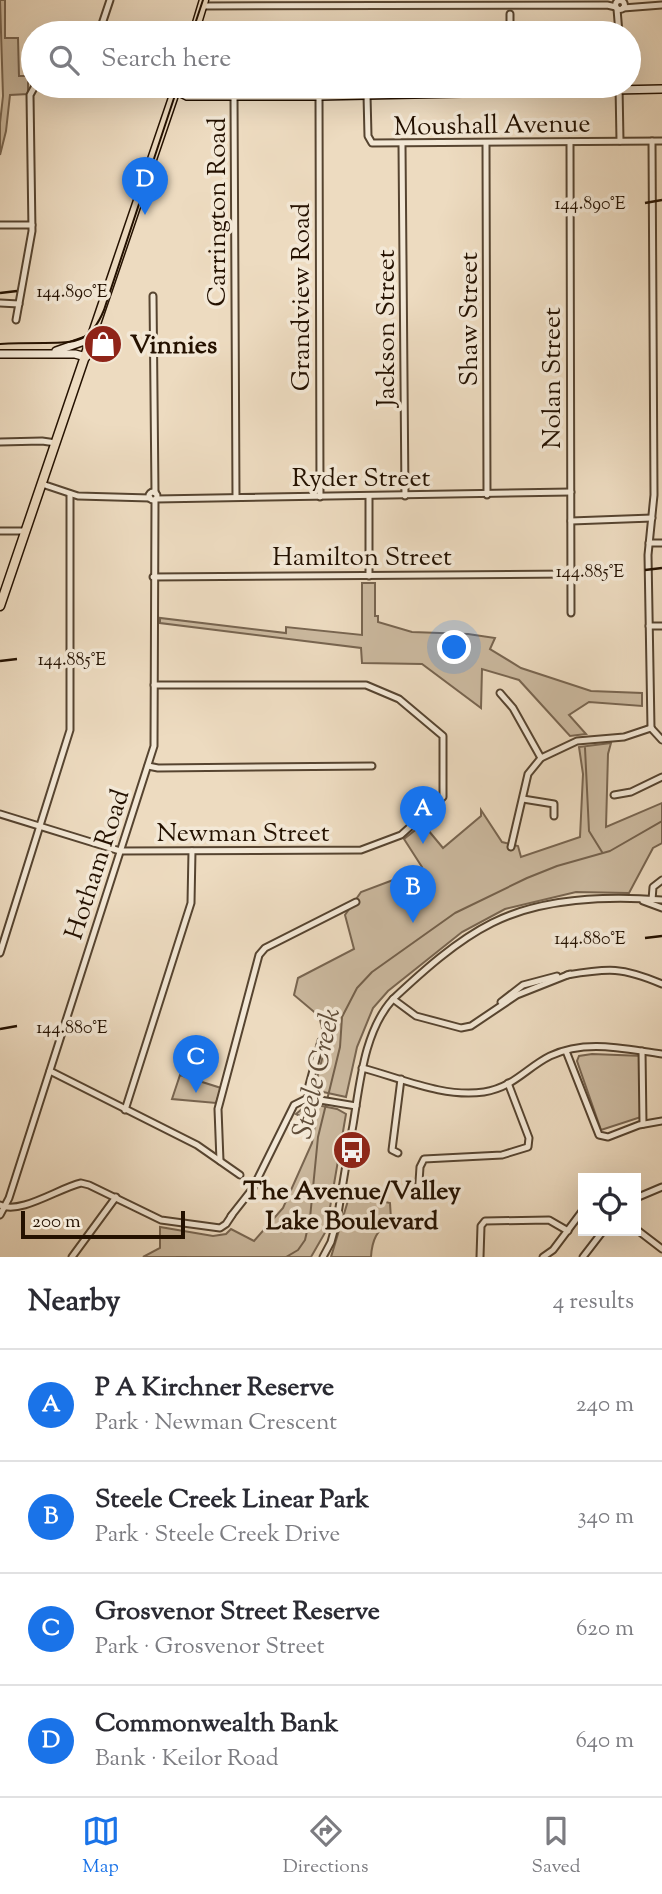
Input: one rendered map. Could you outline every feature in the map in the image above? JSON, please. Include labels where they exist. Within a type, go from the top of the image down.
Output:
[{"type":"main road","points":[[198,21],[203,3]]},
{"type":"main road","points":[[641,89],[662,89]]},
{"type":"main road","points":[[0,606],[93,338],[171,98]]},
{"type":"main road","points":[[45,354],[93,338]]},
{"type":"main road","points":[[0,354],[75,354],[86,357]]},
{"type":"street","points":[[103,21],[110,0]]},
{"type":"street","points":[[203,3],[662,5]]},
{"type":"street","points":[[510,14],[510,21]]},
{"type":"street","points":[[16,320],[32,225],[30,98]]},
{"type":"street","name":"Carrington Road","points":[[234,98],[236,496]]},
{"type":"street","name":"Grandview Road","points":[[319,98],[320,497]]},
{"type":"street","name":"Moushall Avenue","points":[[367,98],[369,141],[378,144],[662,141]]},
{"type":"street","points":[[619,98],[620,141]]},
{"type":"street","points":[[652,141],[654,316],[649,626],[651,728],[662,740]]},
{"type":"street","name":"Nolan Street","points":[[570,142],[571,613]]},
{"type":"street","name":"Shaw Street","points":[[486,143],[488,495]]},
{"type":"street","name":"Jackson Street","points":[[404,145],[405,496]]},
{"type":"street","points":[[0,225],[32,225]]},
{"type":"street","name":"Hotham Road","points":[[0,1214],[50,1071],[154,743],[153,296]]},
{"type":"street","points":[[0,303],[19,304]]},
{"type":"street","points":[[654,316],[662,316]]},
{"type":"street","points":[[0,442],[56,443]]},
{"type":"street","name":"Ryder Street","points":[[42,484],[82,497],[571,494]]},
{"type":"street","points":[[0,953],[71,730],[70,494]]},
{"type":"street","points":[[369,496],[369,576]]},
{"type":"street","points":[[571,519],[652,518]]},
{"type":"street","points":[[0,531],[26,531]]},
{"type":"street","points":[[649,543],[662,543]]},
{"type":"street","name":"Hamilton Street","points":[[153,577],[571,574]]},
{"type":"street","points":[[649,626],[662,626]]},
{"type":"street","name":"Newman Street","points":[[0,814],[120,851],[366,850],[401,835],[443,797],[443,736],[399,699],[360,684],[154,685]]},
{"type":"street","points":[[500,693],[513,708],[541,758]]},
{"type":"street","points":[[512,847],[528,774],[541,758],[577,741],[624,737],[651,728]]},
{"type":"street","points":[[148,766],[372,766]]},
{"type":"street","points":[[614,795],[631,792],[662,776]]},
{"type":"street","points":[[523,799],[554,804],[554,816]]},
{"type":"street","points":[[125,1110],[191,903],[192,851]]},
{"type":"street","points":[[652,900],[653,887],[662,880]]},
{"type":"street","points":[[323,1257],[337,1220],[362,1068],[384,1009],[393,999],[470,936],[514,914],[594,897],[662,900]]},
{"type":"street","points":[[640,900],[662,908]]},
{"type":"street","points":[[220,1161],[218,1109],[259,954],[265,947],[356,902]]},
{"type":"street","points":[[393,999],[416,1016],[453,1027],[471,1026],[528,989],[570,974],[614,969],[635,972],[662,984]]},
{"type":"street","points":[[309,1098],[309,1085],[321,1041]]},
{"type":"street","points":[[362,1068],[459,1093],[485,1091],[508,1083],[549,1057],[566,1051],[593,1046],[662,1054]]},
{"type":"street","points":[[566,1051],[599,1135],[608,1137],[643,1124],[662,1121]]},
{"type":"street","points":[[642,1051],[643,1124]]},
{"type":"street","points":[[50,1071],[197,1145],[240,1175]]},
{"type":"street","points":[[398,1153],[392,1150],[401,1079]]},
{"type":"street","points":[[418,1197],[420,1167],[424,1159],[493,1156],[528,1147],[529,1138],[508,1083]]},
{"type":"street","points":[[2,1206],[20,1206],[80,1183],[161,1220],[220,1228],[253,1188],[294,1105],[309,1098],[356,1106]]},
{"type":"street","points":[[641,1196],[662,1187]]},
{"type":"street","points":[[72,1257],[116,1198]]},
{"type":"street","points":[[543,1257],[553,1250],[578,1217]]},
{"type":"street","points":[[480,1257],[481,1226],[485,1222],[549,1220],[568,1231]]},
{"type":"street","points":[[641,1233],[662,1249]]},
{"type":"street","points":[[583,1257],[599,1236]]},
{"type":"shaded area","points":[[0,0],[5,0],[5,38],[18,38],[21,94],[10,95],[0,155],[3,96]]},
{"type":"shaded area","points":[[362,583],[375,583],[375,616],[378,616],[378,622],[412,632],[495,638],[490,649],[521,668],[591,691],[642,693],[642,706],[589,702],[569,715],[586,734],[570,736],[519,680],[482,669],[481,708],[422,664],[362,663],[361,648],[160,623],[160,618],[286,633],[286,627],[362,635]]},
{"type":"shaded area","points":[[611,743],[608,754],[606,827],[662,803],[662,843],[653,848],[629,893],[576,892],[505,909],[462,932],[388,991],[373,1008],[357,1047],[346,1097],[314,1090],[326,1044],[319,1016],[294,995],[298,978],[354,949],[345,915],[361,892],[422,867],[404,839],[423,824],[443,848],[481,816],[481,810],[502,842],[518,846],[521,857],[580,837],[583,774],[579,747]]},
{"type":"shaded area","points":[[579,1056],[643,1056],[644,1116],[601,1130],[577,1061]]},
{"type":"shaded area","points":[[180,1075],[221,1088],[216,1103],[172,1099]]},
{"type":"shaded area","points":[[317,1105],[337,1109],[346,1114],[326,1231],[311,1257],[143,1257],[160,1248],[160,1227],[213,1236],[226,1234],[231,1229],[254,1241],[283,1208],[312,1143],[315,1124],[296,1114],[302,1109]]},
{"type":"shaded area","points":[[350,1194],[390,1203],[391,1219],[376,1236],[371,1257],[331,1257]]},
{"type":"waterway","points":[[585,748],[589,831],[602,852]]},
{"type":"waterway","name":"Steele Creek","points":[[286,1257],[298,1250],[305,1240],[310,1218],[318,1137],[340,1047],[342,1017],[357,988],[372,972],[455,913],[527,878],[557,866],[610,851],[662,821]]},
{"type":"waterway","name":"Steele Creek","points":[[177,1257],[186,1257]]},
{"type":"tram line","points":[[196,21],[203,0]]},
{"type":"tram line","points":[[0,344],[74,341],[94,329],[104,310],[174,98]]},
{"type":"place","name":"Commonwealth Bank","points":[[145,215]]},
{"type":"place","name":"Vinnies","points":[[103,344]]},
{"type":"place","name":"P A Kirchner Reserve","points":[[423,844]]},
{"type":"place","name":"Steele Creek Linear Park","points":[[413,923]]},
{"type":"place","name":"Grosvenor Street Reserve","points":[[196,1093]]},
{"type":"place","name":"The Avenue/Valley Lake Boulevard","points":[[352,1150]]}]
